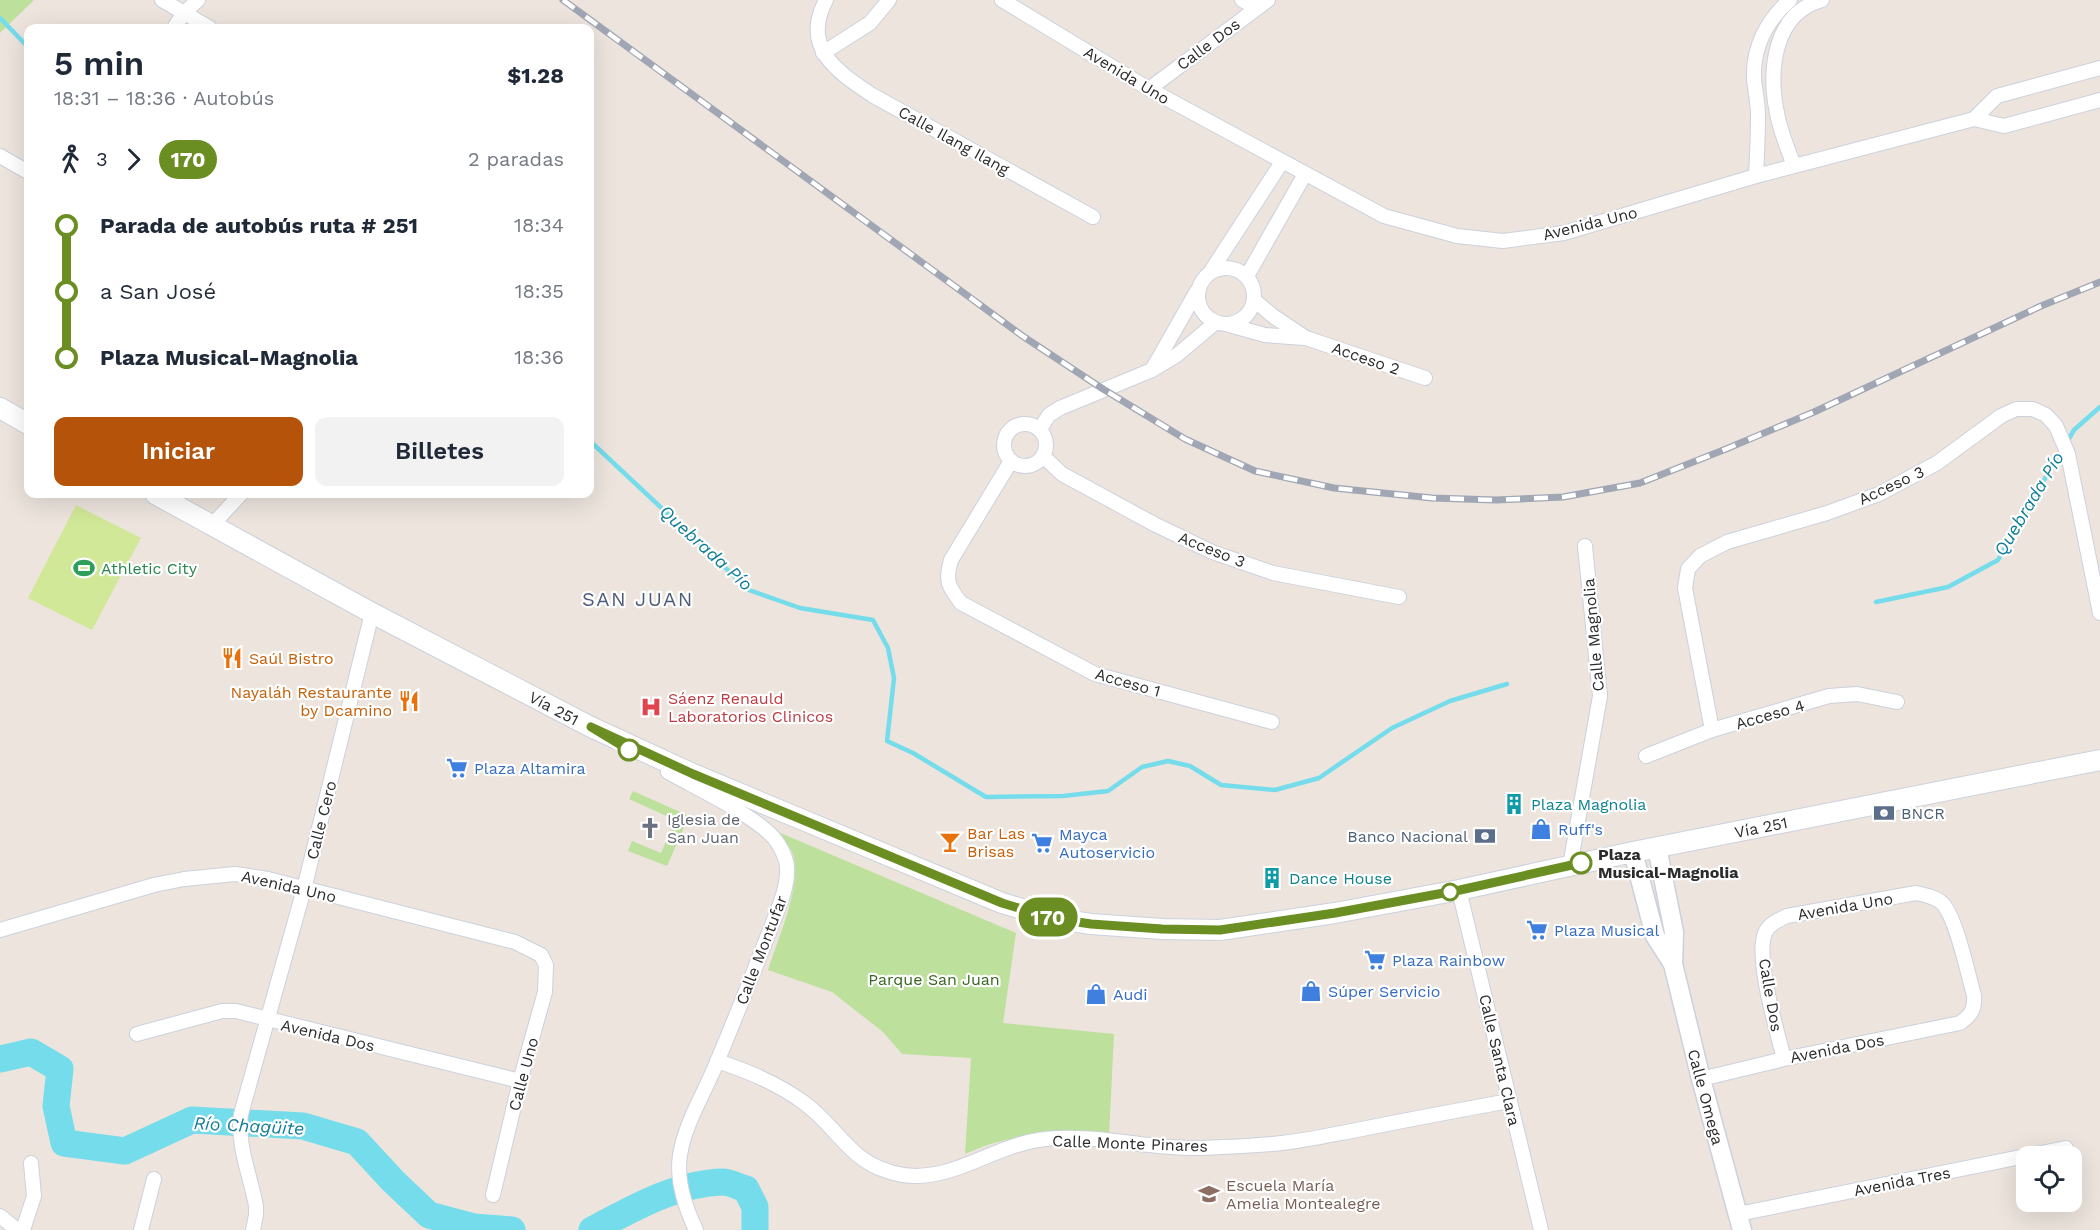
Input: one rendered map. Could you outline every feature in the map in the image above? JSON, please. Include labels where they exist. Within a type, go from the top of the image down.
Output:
[{"type":"main road","points":[[0,408],[24,422]]},
{"type":"main road","name":"Vía 251","points":[[162,498],[372,613],[591,727],[693,774],[1002,903],[1051,918],[1091,924],[1220,930],[1335,913],[1460,890],[1633,852],[2100,760]]},
{"type":"street","points":[[162,0],[202,24]]},
{"type":"street","points":[[177,24],[183,14],[198,0]]},
{"type":"street","points":[[826,0],[821,9],[817,35],[823,53],[870,23],[889,0]]},
{"type":"street","name":"Avenida Uno","points":[[1002,0],[1149,89],[1384,216],[1457,236],[1503,241],[1564,233],[1756,176],[1974,119],[2004,126],[2100,100]]},
{"type":"street","points":[[1242,0],[1262,4]]},
{"type":"street","points":[[1756,176],[1758,113],[1755,57],[1765,29],[1790,0]]},
{"type":"street","points":[[1794,166],[1777,113],[1773,78],[1777,43],[1792,16],[1809,3],[1822,0]]},
{"type":"street","name":"Calle Dos","points":[[1149,89],[1262,4]]},
{"type":"street","name":"Calle Ilang Ilang","points":[[823,53],[842,75],[872,95],[1093,217]]},
{"type":"street","points":[[1974,119],[1997,96],[2100,68]]},
{"type":"street","points":[[1755,80],[1773,78]]},
{"type":"street","points":[[0,156],[24,170]]},
{"type":"street","points":[[1152,370],[1202,279],[1211,271],[1282,162]]},
{"type":"street","points":[[1247,276],[1305,174]]},
{"type":"street","points":[[1040,429],[1049,415],[1060,408],[1152,370],[1221,324],[1240,321],[1250,313],[1254,300],[1254,288],[1247,276],[1237,269],[1224,267],[1211,271]]},
{"type":"street","points":[[1197,291],[1198,304],[1204,315],[1221,324]]},
{"type":"street","name":"Acceso 2","points":[[1254,300],[1306,338]]},
{"type":"street","name":"Acceso 2","points":[[1221,324],[1265,335],[1306,338],[1425,378]]},
{"type":"street","name":"Acceso 3","points":[[1712,730],[1685,588],[1688,569],[1700,556],[1727,542],[1827,513],[1879,494],[1937,463],[2001,416],[2016,410],[2033,409],[2046,415],[2056,426],[2068,454],[2100,613]]},
{"type":"street","points":[[1021,424],[1031,424],[1040,429],[1046,437],[1047,447],[1044,457],[1037,464],[1028,467],[1019,466],[1005,453],[1006,435],[1021,424]]},
{"type":"street","name":"Acceso 3","points":[[1044,457],[1062,474],[1154,524],[1212,552],[1273,573],[1399,597]]},
{"type":"street","name":"Acceso 1","points":[[1011,461],[951,560],[946,575],[950,589],[961,603],[1095,674],[1272,722]]},
{"type":"street","points":[[213,525],[238,498]]},
{"type":"street","name":"Calle Magnolia","points":[[1570,866],[1600,696],[1585,546]]},
{"type":"street","name":"Calle Cero","points":[[253,1230],[256,1206],[241,1149],[239,1130],[241,1114],[304,889],[372,613]]},
{"type":"street","name":"Acceso 4","points":[[1646,756],[1712,730],[1829,696],[1857,694],[1897,702]]},
{"type":"street","name":"Calle Montufar","points":[[591,727],[751,819],[774,838],[787,867],[782,900],[684,1137],[679,1156],[683,1196],[696,1230]]},
{"type":"street","name":"Calle Omega","points":[[1658,847],[1674,932],[1673,964],[1701,1079],[1740,1222]]},
{"type":"street","name":"Calle Omega","points":[[1633,852],[1654,936],[1673,964]]},
{"type":"street","name":"Avenida Uno","points":[[0,930],[154,885],[208,875],[235,874],[268,879],[515,942],[541,954]]},
{"type":"street","name":"Calle Santa Clara","points":[[1460,890],[1541,1230]]},
{"type":"street","name":"Avenida Uno","points":[[1765,932],[1774,921],[1787,916],[1916,893],[1929,896],[1942,903],[1951,918],[1974,996],[1975,1006],[1971,1015]]},
{"type":"street","name":"Calle Dos","points":[[1765,932],[1762,945],[1767,992],[1784,1059]]},
{"type":"street","name":"Calle Uno","points":[[493,1195],[520,1081],[545,992],[546,965],[541,954]]},
{"type":"street","name":"Avenida Dos","points":[[136,1034],[222,1011],[248,1013],[268,1021],[520,1081]]},
{"type":"street","name":"Avenida Dos","points":[[1701,1079],[1784,1059],[1960,1023],[1971,1015]]},
{"type":"street","name":"Calle Monte Pinares","points":[[717,1061],[749,1072],[780,1087],[805,1103],[849,1149],[866,1162],[904,1175],[929,1175],[950,1171],[1015,1145],[1038,1140],[1075,1139],[1197,1148],[1282,1143],[1509,1101]]},
{"type":"street","name":"Avenida Tres","points":[[1740,1222],[2016,1159]]},
{"type":"street","points":[[23,1230],[34,1196],[31,1163]]},
{"type":"street","points":[[141,1230],[154,1179]]},
{"type":"street","points":[[0,1216],[17,1230]]},
{"type":"green space","points":[[0,0],[34,0],[0,33]]},
{"type":"green space","name":"Athletic City","points":[[76,505],[141,538],[92,630],[28,598]]},
{"type":"green space","points":[[633,791],[689,816],[667,866],[628,851],[632,841],[661,853],[675,820],[629,799]]},
{"type":"green space","name":"Parque San Juan","points":[[778,832],[1016,933],[1003,1023],[1114,1034],[1109,1137],[1036,1135],[1019,1137],[965,1154],[971,1058],[902,1054],[883,1032],[832,992],[768,970],[788,912],[795,880],[792,852]]},
{"type":"waterway","name":"Quebrada Pío","points":[[0,18],[24,43]]},
{"type":"waterway","name":"Quebrada Pío","points":[[2067,442],[2074,430],[2100,407]]},
{"type":"waterway","name":"Quebrada Pío","points":[[594,445],[749,590],[800,608],[873,620],[888,648],[894,678],[887,741],[913,753],[986,797],[1063,796],[1108,791],[1142,767],[1168,761],[1190,766],[1221,785],[1275,790],[1319,778],[1392,728],[1450,701],[1507,684]]},
{"type":"waterway","name":"Quebrada Pío","points":[[1876,602],[1948,587],[1998,560],[2062,449]]},
{"type":"waterway","name":"Río Chagüite","points":[[0,1059],[31,1052],[60,1069],[56,1106],[64,1143],[125,1151],[192,1120],[303,1126],[357,1142],[429,1215],[474,1227],[512,1230]]},
{"type":"waterway","name":"Río Chagüite","points":[[592,1230],[671,1192],[706,1183],[723,1182],[746,1189],[755,1207],[755,1230]]},
{"type":"railway","points":[[563,0],[1024,337],[1103,389],[1185,439],[1255,471],[1334,488],[1432,498],[1496,500],[1563,497],[1640,483],[1814,412],[2041,306],[2100,282]]},
{"type":"bus line","name":"170","points":[[629,750],[591,727],[693,774],[1002,903],[1051,918],[1091,924],[1220,930],[1335,913],[1460,890],[1581,863]]},
{"type":"place","name":"Athletic City","points":[[84,568]]},
{"type":"place","name":"Saúl Bistro","points":[[232,658]]},
{"type":"place","name":"Nayaláh Restaurante by Dcamino","points":[[409,701]]},
{"type":"place","name":"Sáenz Renauld Laboratorios Clinicos","points":[[651,707]]},
{"type":"place","name":"Plaza Altamira","points":[[457,768]]},
{"type":"place","name":"Plaza Magnolia","points":[[1514,804]]},
{"type":"place","name":"BNCR","points":[[1884,813]]},
{"type":"place","name":"Iglesia de San Juan","points":[[650,828]]},
{"type":"place","name":"Ruff's","points":[[1541,829]]},
{"type":"place","name":"Banco Nacional","points":[[1485,836]]},
{"type":"place","name":"Bar Las Brisas","points":[[950,842]]},
{"type":"place","name":"Mayca Autoservicio","points":[[1042,843]]},
{"type":"place","name":"Plaza Musical-Magnolia","points":[[1581,863]]},
{"type":"place","name":"Dance House","points":[[1272,878]]},
{"type":"place","name":"Plaza Musical","points":[[1537,930]]},
{"type":"place","name":"Plaza Rainbow","points":[[1375,960]]},
{"type":"place","name":"Súper Servicio","points":[[1311,991]]},
{"type":"place","name":"Audi","points":[[1096,994]]},
{"type":"place","name":"Escuela María Amelia Montealegre","points":[[1209,1194]]},
{"type":"district","name":"SAN JUAN","points":[[638,599]]}]
